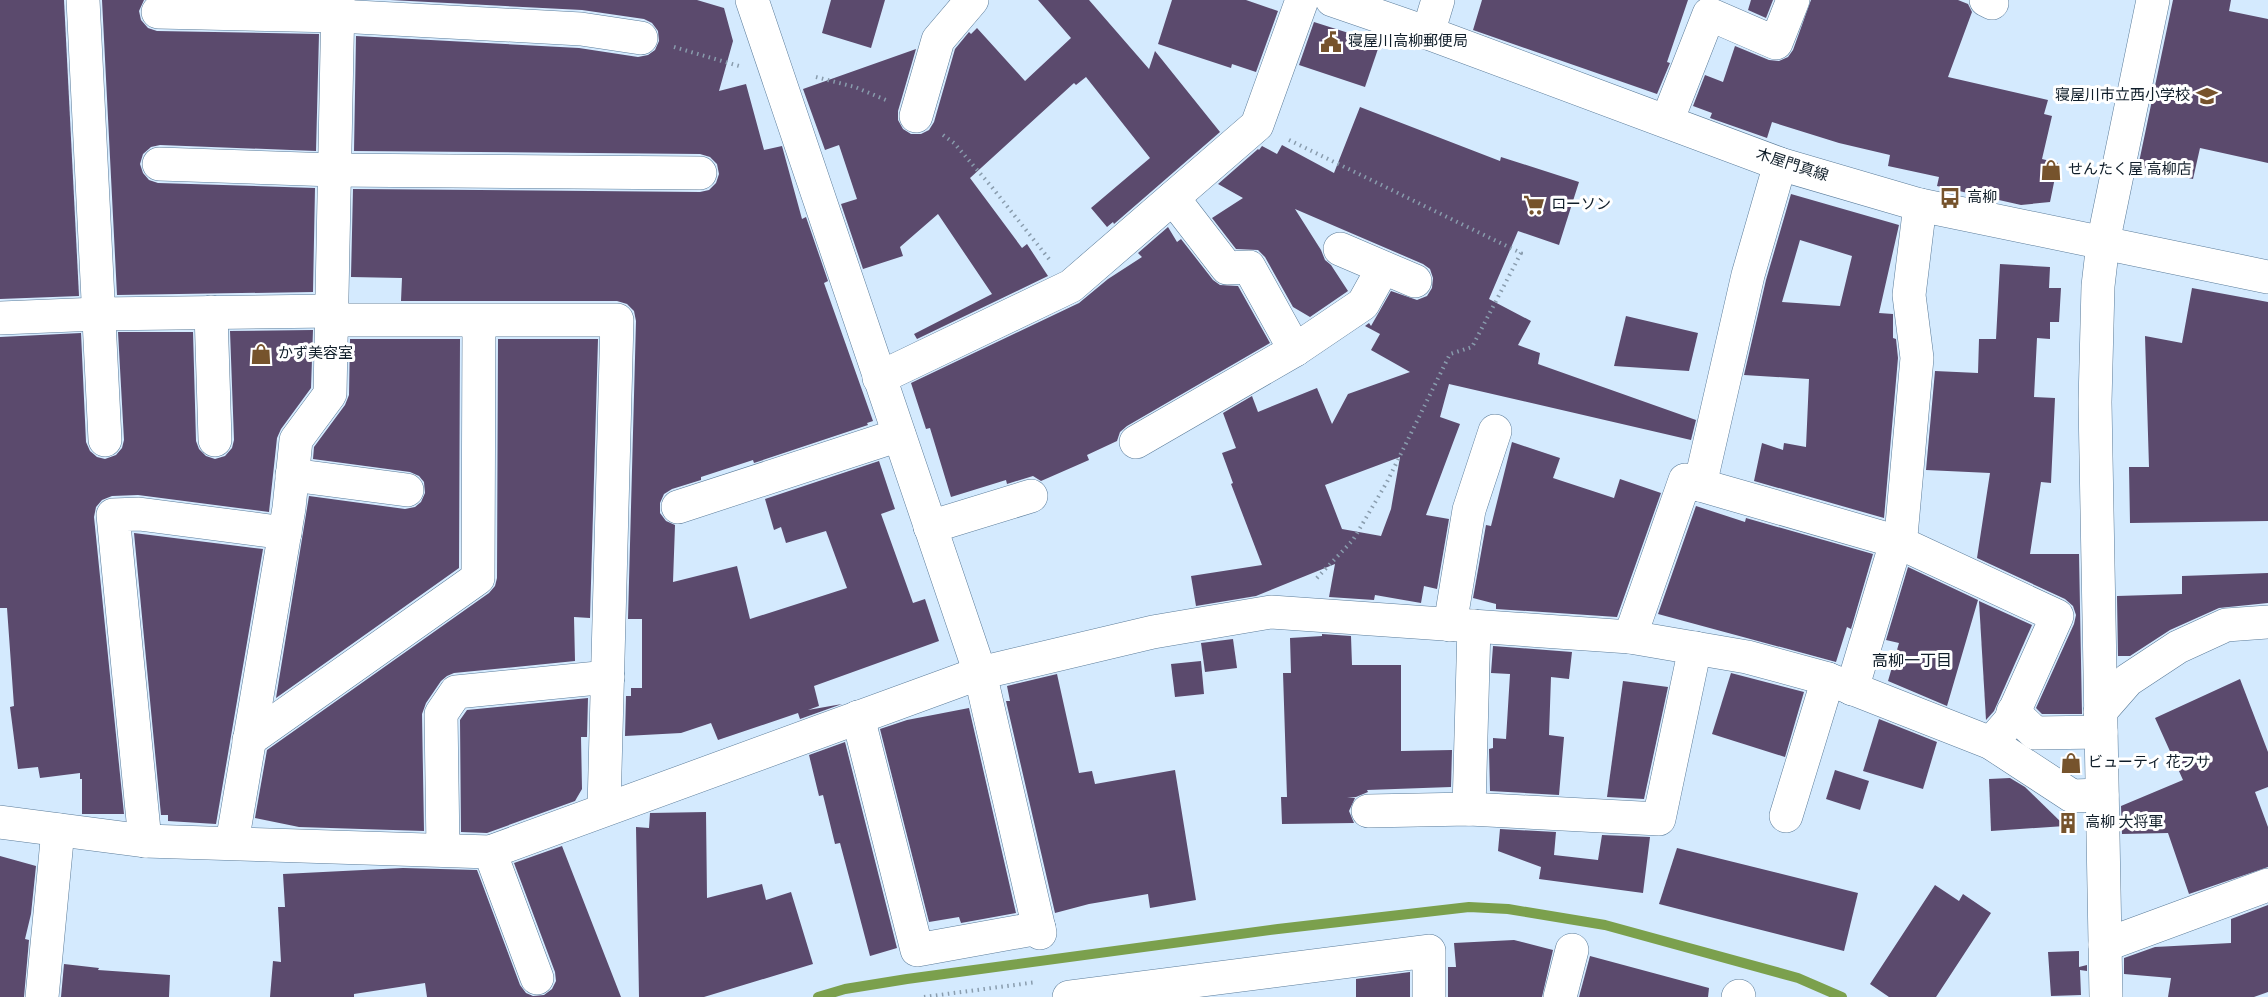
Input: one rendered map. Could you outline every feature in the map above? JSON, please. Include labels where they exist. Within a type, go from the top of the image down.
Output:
[{"type":"street","points":[[83,0],[105,440]]},
{"type":"street","points":[[752,0],[980,673],[1040,931],[917,950],[858,717]]},
{"type":"street","points":[[916,116],[938,40],[972,0]]},
{"type":"street","points":[[879,378],[1071,286],[1257,124],[1302,0]]},
{"type":"street","name":"木屋門真線","points":[[1332,0],[1428,33],[1780,164],[1920,206],[2268,277]]},
{"type":"street","points":[[1428,33],[1438,0]]},
{"type":"street","points":[[1667,121],[1709,14],[1776,43],[1793,0]]},
{"type":"street","points":[[2106,997],[2095,402],[2098,286],[2103,243],[2153,0]]},
{"type":"street","points":[[158,12],[338,8],[581,29],[641,38]]},
{"type":"street","points":[[232,843],[285,533],[296,440],[330,394],[338,8]]},
{"type":"street","points":[[159,164],[334,170],[700,173]]},
{"type":"street","points":[[1700,485],[1748,275],[1780,164]]},
{"type":"street","points":[[1173,198],[1227,268],[1249,267],[1294,351]]},
{"type":"street","points":[[1786,816],[1901,536],[1917,358],[1909,295],[1920,206]]},
{"type":"street","points":[[1340,249],[1415,281]]},
{"type":"street","points":[[1136,442],[1294,351],[1363,304],[1383,268]]},
{"type":"street","points":[[211,312],[215,440]]},
{"type":"street","points":[[0,318],[211,312],[479,321],[616,320],[604,808]]},
{"type":"street","points":[[249,740],[478,578],[479,321]]},
{"type":"street","points":[[1469,809],[1462,625],[1469,510],[1495,431]]},
{"type":"street","points":[[678,507],[899,435]]},
{"type":"street","points":[[292,475],[407,490]]},
{"type":"street","points":[[1630,636],[1685,480],[1898,542],[2057,616],[2010,721],[1991,743]]},
{"type":"street","points":[[930,527],[1031,496]]},
{"type":"street","points":[[145,842],[113,515],[139,514],[285,533]]},
{"type":"street","points":[[0,817],[0,822],[145,842],[490,852],[604,808],[980,673],[1153,632],[1271,612],[1630,636],[1747,657],[1840,684],[1991,743],[2072,796],[2102,795]]},
{"type":"street","points":[[2013,712],[2035,733],[2100,722],[2128,680],[2178,647],[2226,625],[2268,622]]},
{"type":"street","points":[[1368,811],[1469,809],[1659,819],[1695,648]]},
{"type":"street","points":[[443,850],[441,714],[456,692],[608,677]]},
{"type":"street","points":[[42,997],[58,830]]},
{"type":"street","points":[[490,852],[537,978]]},
{"type":"street","points":[[2105,945],[2268,885]]},
{"type":"street","points":[[1560,997],[1572,950]]},
{"type":"street","points":[[1069,997],[1428,951],[1430,997]]},
{"type":"path","points":[[641,38],[776,72],[855,87],[905,107],[954,143],[1071,286]]},
{"type":"path","points":[[1257,124],[1521,253],[1472,347],[1450,354],[1387,482],[1353,540],[1319,577],[1271,612]]},
{"type":"path","points":[[924,997],[1039,982]]},
{"type":"building","points":[[0,0],[64,0],[79,296],[0,299]]},
{"type":"building","points":[[102,0],[144,0],[139,11],[141,20],[148,28],[157,31],[319,34],[316,151],[160,145],[151,147],[143,154],[140,164],[149,180],[158,183],[315,188],[313,292],[117,295]]},
{"type":"building","points":[[390,0],[697,0],[724,8],[733,41],[719,91],[746,84],[764,150],[782,146],[802,219],[806,217],[828,281],[824,283],[873,421],[867,423],[868,425],[754,463],[753,460],[701,477],[701,480],[672,489],[664,494],[660,503],[660,513],[666,521],[675,525],[673,582],[737,566],[750,619],[847,588],[826,531],[786,543],[781,527],[774,530],[765,499],[879,461],[895,509],[881,514],[913,603],[925,599],[939,641],[814,686],[819,706],[808,710],[842,704],[800,719],[798,713],[718,740],[711,723],[681,733],[625,736],[626,696],[631,696],[631,688],[642,688],[642,619],[628,619],[636,321],[634,311],[627,304],[617,301],[401,301],[402,278],[351,277],[353,189],[700,192],[709,190],[716,183],[719,174],[717,164],[710,157],[700,154],[354,151],[356,36],[579,48],[638,57],[648,55],[655,50],[659,41],[658,31],[652,23],[644,19],[582,10]]},
{"type":"building","points":[[831,0],[885,0],[871,48],[822,33]]},
{"type":"building","points":[[1038,0],[1089,0],[1149,69],[1155,51],[1220,132],[1114,224],[1113,222],[1107,227],[1091,208],[1150,158],[1086,77],[1076,85],[1074,83],[970,178],[1022,248],[1027,244],[1048,276],[917,339],[914,334],[992,294],[938,214],[900,247],[903,256],[863,269],[841,204],[857,199],[839,145],[825,150],[803,89],[916,49],[898,111],[898,120],[903,129],[911,134],[921,134],[929,130],[934,122],[955,49],[969,32],[971,34],[977,28],[1025,81],[1071,38]]},
{"type":"building","points":[[1172,0],[1246,0],[1278,11],[1256,72],[1232,64],[1231,68],[1158,44]]},
{"type":"building","points":[[1482,0],[1688,0],[1667,62],[1670,63],[1657,94],[1473,30]]},
{"type":"building","points":[[1751,0],[1773,0],[1766,18],[1748,10]]},
{"type":"building","points":[[1811,0],[1958,0],[1968,4],[1972,12],[1948,77],[2048,100],[2044,114],[2052,116],[2042,159],[2058,163],[2050,202],[2021,205],[1937,186],[1939,177],[1888,166],[1890,155],[1839,143],[1772,122],[1767,138],[1710,118],[1712,113],[1693,106],[1705,75],[1723,82],[1735,46],[1769,60],[1779,61],[1788,57],[1793,50]]},
{"type":"building","name":"寝屋川市立西小学校","points":[[2173,0],[2231,0],[2229,11],[2268,19],[2268,163],[2200,148],[2193,179],[2138,167]]},
{"type":"building","points":[[1314,22],[1380,43],[1365,87],[1299,65]]},
{"type":"building","points":[[1360,107],[1500,161],[1501,157],[1579,182],[1559,245],[1518,231],[1489,299],[1531,321],[1518,345],[1540,353],[1538,364],[1696,420],[1691,440],[1449,384],[1440,417],[1460,424],[1426,515],[1449,519],[1437,589],[1424,586],[1421,603],[1375,595],[1374,600],[1329,597],[1335,564],[1256,596],[1196,606],[1191,576],[1262,565],[1231,484],[1233,483],[1222,453],[1236,448],[1223,413],[1252,396],[1258,412],[1317,388],[1332,424],[1348,394],[1410,372],[1371,350],[1380,334],[1365,326],[1369,323],[1371,326],[1391,291],[1417,300],[1427,296],[1432,288],[1433,278],[1430,269],[1295,209],[1325,260],[1331,265],[1348,291],[1310,317],[1293,307],[1265,257],[1258,250],[1236,249],[1212,218],[1243,198],[1218,184],[1262,146],[1277,154],[1282,145],[1334,173]],"holes":[[[1400,457],[1391,509],[1381,536],[1342,529],[1325,485]]]},
{"type":"building","points":[[1791,194],[1899,225],[1879,313],[1893,314],[1893,338],[1896,339],[1898,358],[1884,518],[1754,481],[1762,443],[1783,450],[1784,443],[1806,447],[1809,379],[1744,375],[1766,280]],"holes":[[[1800,240],[1852,256],[1840,306],[1782,302]]]},
{"type":"building","points":[[1168,227],[1177,242],[1181,239],[1213,280],[1220,285],[1238,286],[1270,343],[1127,426],[1120,432],[1117,441],[1087,455],[1089,460],[1041,481],[1033,476],[1007,484],[1006,480],[951,497],[930,428],[926,429],[911,383],[1079,303],[1108,279],[1142,257],[1138,253]]},
{"type":"building","points":[[2000,264],[2050,267],[2049,288],[2061,288],[2059,322],[2050,322],[2050,339],[2037,338],[2034,397],[2055,398],[2051,483],[2041,482],[2030,554],[2079,554],[2082,714],[2042,714],[2036,708],[2074,624],[2076,615],[2073,606],[2065,599],[1977,558],[1990,473],[1926,470],[1935,371],[1978,373],[1979,339],[1996,339]]},
{"type":"building","points":[[2192,288],[2268,302],[2268,521],[2130,523],[2129,467],[2149,467],[2145,336],[2182,343]]},
{"type":"building","points":[[1626,316],[1698,333],[1689,371],[1614,366]]},
{"type":"building","points":[[313,330],[311,388],[277,438],[269,512],[138,495],[112,496],[102,500],[96,507],[94,517],[124,814],[82,814],[80,773],[40,778],[38,767],[18,769],[10,707],[14,706],[7,608],[0,608],[0,337],[81,333],[86,442],[90,451],[97,457],[105,459],[116,455],[122,448],[124,440],[118,332],[193,332],[196,441],[199,449],[206,456],[215,459],[225,456],[232,448],[234,440],[230,331]]},
{"type":"building","points":[[350,339],[460,339],[459,568],[276,698],[309,496],[405,509],[415,507],[421,502],[425,493],[424,482],[419,476],[410,472],[313,459],[314,447],[345,405],[349,395]]},
{"type":"building","points":[[498,339],[598,339],[590,618],[574,617],[575,661],[454,673],[441,681],[426,703],[422,714],[424,831],[299,827],[255,818],[267,750],[489,593],[495,586],[497,578]]},
{"type":"building","points":[[1512,442],[1560,458],[1553,478],[1614,498],[1620,479],[1661,493],[1617,617],[1496,609],[1496,604],[1473,598],[1486,525],[1491,526]]},
{"type":"building","points":[[1696,506],[1745,522],[1746,518],[1873,554],[1851,629],[1847,627],[1836,662],[1658,614]]},
{"type":"building","points":[[134,533],[263,549],[216,824],[168,821],[168,815],[161,815]]},
{"type":"building","points":[[1908,567],[1978,600],[1947,706],[1888,681],[1899,643],[1886,640]]},
{"type":"building","points":[[2268,573],[2268,603],[2219,608],[2170,630],[2130,656],[2118,656],[2117,596],[2182,594],[2182,576]]},
{"type":"building","points":[[1979,601],[2032,625],[1994,711],[1986,720]]},
{"type":"building","points":[[1322,634],[1351,636],[1352,665],[1401,665],[1401,751],[1452,750],[1451,787],[1367,790],[1368,792],[1356,797],[1347,798],[1355,798],[1349,811],[1354,823],[1282,824],[1281,797],[1287,797],[1283,673],[1291,673],[1290,638],[1322,636]]},
{"type":"building","points":[[1233,639],[1237,668],[1205,672],[1201,643]]},
{"type":"building","points":[[1493,646],[1572,652],[1569,679],[1551,677],[1549,735],[1564,737],[1559,795],[1490,791],[1489,749],[1493,748],[1493,738],[1506,739],[1510,674],[1491,673]]},
{"type":"building","points":[[1201,661],[1204,694],[1175,697],[1171,664]]},
{"type":"building","points":[[1731,673],[1804,692],[1785,757],[1712,734]]},
{"type":"building","points":[[1057,674],[1079,773],[1092,771],[1095,784],[1175,770],[1196,900],[1150,908],[1148,894],[1089,904],[1055,913],[1006,701],[1010,701],[1007,686]]},
{"type":"building","points":[[2240,679],[2268,752],[2268,787],[2255,792],[2268,827],[2268,867],[2189,894],[2168,833],[2122,834],[2121,806],[2183,780],[2155,718]]},
{"type":"building","points":[[1623,681],[1668,687],[1644,799],[1607,797]]},
{"type":"building","points":[[588,698],[587,737],[581,737],[582,789],[575,801],[487,833],[461,832],[460,720],[467,710]]},
{"type":"building","points":[[969,708],[1016,913],[961,923],[959,917],[929,922],[880,729],[907,720]]},
{"type":"building","points":[[1879,719],[1937,742],[1923,789],[1863,771]]},
{"type":"building","points":[[845,742],[897,948],[870,956],[840,843],[835,844],[823,795],[819,796],[809,755]]},
{"type":"building","points":[[1835,770],[1869,781],[1860,810],[1826,799]]},
{"type":"building","points":[[2010,778],[2025,787],[2065,826],[1991,831],[1989,779]]},
{"type":"building","points":[[706,812],[707,898],[762,884],[766,900],[791,892],[813,964],[704,997],[639,997],[636,827],[649,828],[650,813]]},
{"type":"building","points":[[1500,829],[1556,832],[1554,855],[1598,860],[1602,835],[1650,837],[1643,893],[1539,879],[1541,867],[1498,851]]},
{"type":"building","points":[[562,846],[621,997],[427,997],[425,983],[354,994],[354,997],[270,997],[273,961],[281,962],[278,907],[285,907],[283,874],[403,868],[477,870],[520,985],[526,993],[533,996],[544,995],[552,989],[556,981],[555,972],[514,863]]},
{"type":"building","points":[[1677,848],[1858,893],[1844,951],[1659,904]]},
{"type":"building","points":[[0,856],[36,866],[31,914],[25,939],[29,940],[24,997],[0,997]]},
{"type":"building","points":[[1935,885],[1959,901],[1963,894],[1991,913],[1936,997],[1889,997],[1870,984]]},
{"type":"building","points":[[2268,905],[2268,992],[2254,997],[2168,997],[2171,978],[2124,974],[2124,958],[2155,947],[2231,943],[2231,919]]},
{"type":"building","points":[[1514,940],[1553,950],[1542,997],[1448,997],[1448,967],[1456,967],[1454,943]]},
{"type":"building","points":[[2079,951],[2079,967],[2087,965],[2087,971],[2080,970],[2081,995],[2051,996],[2048,952]]},
{"type":"building","points":[[1590,956],[1709,988],[1708,997],[1579,997]]},
{"type":"building","points":[[64,964],[99,968],[98,970],[170,975],[169,997],[61,997]]},
{"type":"building","points":[[1410,972],[1410,997],[1356,997],[1356,979]]},
{"type":"waterway","points":[[818,997],[845,989],[907,979],[1278,929],[1469,907],[1508,909],[1605,925],[1798,978],[1842,997]]},
{"type":"place","name":"寝屋川高柳郵便局","points":[[1331,42]]},
{"type":"place","name":"寝屋川市立西小学校","points":[[2207,96]]},
{"type":"place","name":"せんたく屋 高柳店","points":[[2051,170]]},
{"type":"place","name":"高柳","points":[[1950,198]]},
{"type":"place","name":"ローソン","points":[[1534,205]]},
{"type":"place","name":"かず美容室","points":[[261,354]]},
{"type":"place","name":"ビューティ 花フサ","points":[[2071,763]]},
{"type":"place","name":"高柳 大将軍","points":[[2068,823]]},
{"type":"district","name":"高柳一丁目","points":[[1912,662]]}]
